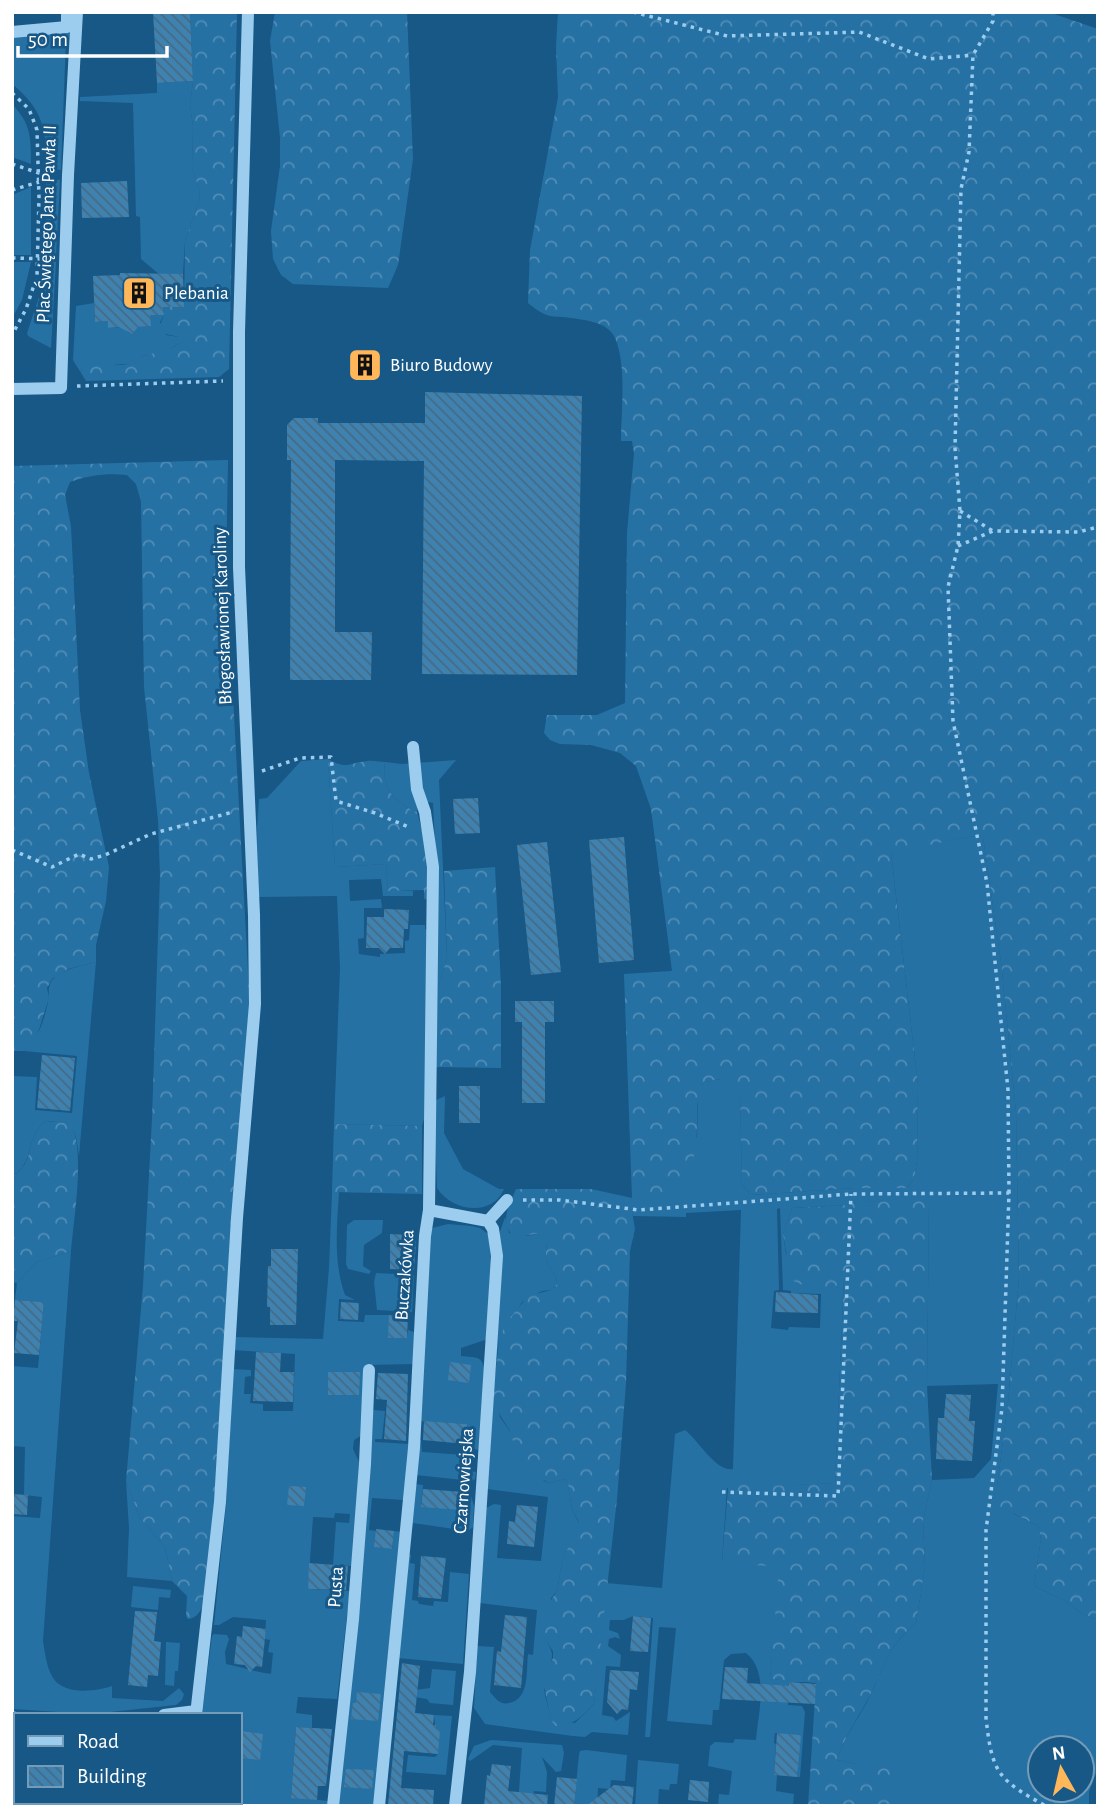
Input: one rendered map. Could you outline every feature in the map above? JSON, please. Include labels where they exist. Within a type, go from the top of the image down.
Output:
[{"type":"street","points":[[12,32],[67,27],[67,12]]},
{"type":"street","name":"Plac Świętego Jana Pawła II","points":[[61,388],[64,259],[76,12]]},
{"type":"street","name":"Błogosławionej Karoliny","points":[[196,1713],[220,1502],[237,1218],[255,1004],[239,567],[241,214],[248,12]]},
{"type":"street","points":[[12,389],[61,388]]},
{"type":"street","name":"Buczakówka","points":[[379,1806],[414,1448],[425,1236],[429,1210],[433,867],[425,812],[416,789],[413,747]]},
{"type":"street","points":[[429,1210],[488,1221],[507,1200]]},
{"type":"street","name":"Czarnowiejska","points":[[455,1806],[468,1698],[493,1342],[497,1256],[493,1229],[488,1221]]},
{"type":"street","name":"Pusta","points":[[333,1806],[353,1619],[369,1370]]},
{"type":"path","points":[[633,12],[727,36],[859,32],[929,60],[973,55]]},
{"type":"path","points":[[993,12],[993,21],[973,55],[969,152],[961,189],[956,448],[960,511],[958,545],[948,587],[953,721],[987,883],[1008,1090],[1009,1193],[1002,1408],[986,1530],[986,1718],[989,1749],[995,1768],[1006,1782],[1046,1806]]},
{"type":"path","points":[[12,93],[29,109],[37,130],[39,173],[37,276],[26,309],[12,335]]},
{"type":"path","points":[[12,164],[39,173],[68,174]]},
{"type":"path","points":[[12,190],[39,182]]},
{"type":"path","points":[[12,258],[64,259]]},
{"type":"path","points":[[61,388],[239,381]]},
{"type":"path","points":[[960,511],[993,531]]},
{"type":"path","points":[[958,545],[993,531],[1078,532],[1098,527]]},
{"type":"path","points":[[247,776],[300,758],[331,757],[336,801],[428,834]]},
{"type":"path","points":[[12,850],[52,867],[79,854],[91,859],[151,834],[249,808]]},
{"type":"path","points":[[507,1200],[560,1200],[639,1210],[851,1194],[1009,1193]]},
{"type":"path","points":[[722,1492],[838,1496],[851,1194]]},
{"type":"green space","points":[[190,12],[237,12],[229,369],[219,377],[86,381],[81,373],[82,368],[96,364],[128,364],[168,350],[179,343],[179,337],[161,333],[159,328],[164,315],[163,307],[184,307],[185,241],[199,202],[200,191],[192,169],[193,126],[190,105],[193,81]]},
{"type":"green space","points":[[275,12],[407,12],[413,159],[398,265],[388,288],[293,284],[281,275],[273,259],[271,231],[280,166],[280,138],[270,41]]},
{"type":"green space","points":[[558,12],[1048,12],[1098,29],[1098,1620],[1034,1586],[1041,1539],[1038,1526],[999,1506],[997,1487],[1008,1403],[1019,1278],[1016,1112],[1001,962],[983,837],[972,836],[891,853],[918,1085],[917,1161],[914,1179],[907,1188],[854,1188],[750,1195],[742,1184],[740,1092],[721,1079],[705,1082],[699,1095],[695,1149],[682,1201],[632,1199],[635,1229],[630,1251],[626,1383],[617,1499],[594,1704],[573,1722],[562,1726],[555,1726],[551,1720],[542,1677],[553,1658],[553,1651],[543,1630],[545,1609],[557,1591],[562,1562],[579,1522],[572,1509],[565,1479],[549,1483],[534,1475],[517,1455],[510,1431],[495,1407],[493,1394],[499,1340],[506,1323],[528,1296],[551,1290],[557,1281],[546,1259],[547,1237],[535,1234],[515,1238],[507,1226],[506,1214],[516,1189],[591,1189],[632,1198],[624,974],[672,971],[651,809],[636,766],[620,753],[591,745],[560,744],[550,740],[544,733],[547,715],[597,715],[625,703],[627,533],[634,453],[632,441],[621,441],[621,361],[612,333],[594,322],[547,315],[528,303],[530,250],[558,97]]},
{"type":"green space","points":[[71,24],[69,38],[66,38],[61,170],[47,169],[46,143],[37,112],[12,84],[12,32]]},
{"type":"green space","points":[[193,81],[190,105],[193,126],[192,169],[200,191],[199,202],[185,241],[183,274],[160,275],[141,259],[140,217],[136,216],[133,103],[80,101],[80,97],[157,93],[157,83]]},
{"type":"green space","points":[[12,104],[29,131],[31,164],[12,157]]},
{"type":"green space","points":[[46,179],[60,180],[56,256],[46,256]]},
{"type":"green space","points":[[31,187],[31,255],[12,255],[12,195]]},
{"type":"green space","points":[[12,262],[31,262],[22,300],[12,318]]},
{"type":"green space","points":[[46,262],[56,262],[51,348],[27,333],[43,285]]},
{"type":"green space","points":[[94,303],[95,322],[108,321],[108,328],[122,327],[129,333],[137,327],[150,326],[150,315],[164,315],[160,322],[166,335],[179,337],[179,343],[166,352],[144,356],[135,363],[82,368],[81,373],[73,360],[76,306]]},
{"type":"green space","points":[[228,460],[226,569],[250,1008],[210,1576],[201,1610],[188,1619],[187,1596],[172,1581],[165,1547],[140,1518],[126,1481],[143,1286],[160,875],[158,820],[144,687],[141,502],[136,484],[127,475],[98,475],[70,482],[65,495],[71,526],[80,710],[89,773],[109,867],[106,901],[96,945],[96,962],[68,969],[52,979],[47,988],[49,998],[35,1042],[24,1051],[12,1051],[12,466]]},
{"type":"green space","points":[[328,759],[335,867],[386,864],[388,890],[413,891],[413,896],[383,896],[381,879],[349,880],[350,901],[381,899],[382,908],[364,908],[364,938],[358,939],[359,954],[380,957],[380,954],[405,953],[405,941],[409,940],[410,925],[425,925],[425,929],[429,931],[425,1116],[422,1126],[334,1124],[340,968],[337,896],[258,897],[259,799],[267,798],[301,761]]},
{"type":"green space","points":[[328,759],[344,765],[369,761],[385,762],[387,787],[402,804],[417,812],[427,849],[430,900],[424,899],[424,890],[388,891],[386,864],[335,867]]},
{"type":"green space","points":[[456,760],[439,780],[447,957],[437,992],[437,884],[433,803],[424,801],[418,805],[417,812],[402,804],[387,787],[384,771],[385,762],[402,764]]},
{"type":"green space","points":[[972,836],[983,837],[1001,962],[1016,1112],[1019,1278],[1008,1403],[997,1487],[1014,1514],[1038,1526],[1041,1539],[1034,1586],[1098,1620],[1096,1773],[1096,1734],[1026,1734],[1026,1804],[1089,1806],[890,1806],[893,1764],[857,1764],[837,1760],[891,1651],[916,1623],[925,1567],[923,1521],[932,1480],[974,1478],[991,1459],[998,1384],[927,1386],[929,1201],[857,1202],[792,1208],[783,1234],[786,1254],[824,1287],[835,1286],[844,1278],[835,1483],[727,1488],[722,1561],[780,1566],[770,1679],[816,1682],[789,1682],[788,1705],[802,1706],[805,1712],[800,1777],[797,1777],[800,1735],[775,1733],[776,1791],[794,1794],[793,1806],[718,1806],[719,1794],[729,1795],[732,1771],[708,1766],[710,1746],[715,1742],[733,1743],[735,1739],[756,1740],[760,1682],[758,1671],[746,1653],[731,1654],[724,1660],[719,1710],[713,1710],[712,1725],[667,1721],[676,1628],[659,1627],[650,1737],[645,1737],[653,1618],[633,1616],[624,1620],[610,1620],[609,1630],[618,1633],[620,1639],[609,1639],[608,1646],[621,1655],[620,1667],[606,1666],[602,1715],[613,1717],[616,1721],[630,1712],[628,1735],[592,1732],[585,1737],[485,1724],[474,1708],[477,1646],[494,1647],[490,1692],[501,1702],[516,1700],[521,1696],[526,1683],[528,1654],[533,1655],[537,1610],[480,1603],[486,1508],[494,1504],[501,1505],[497,1558],[541,1561],[548,1497],[487,1489],[493,1394],[500,1417],[544,1481],[549,1483],[565,1479],[572,1509],[579,1523],[562,1562],[557,1591],[551,1598],[546,1641],[552,1659],[544,1680],[551,1720],[575,1723],[594,1704],[606,1583],[662,1588],[675,1434],[685,1430],[720,1466],[733,1469],[741,1210],[686,1213],[686,1217],[633,1216],[630,1205],[632,1198],[697,1137],[698,1092],[705,1082],[722,1079],[740,1091],[742,1184],[750,1195],[854,1188],[907,1188],[914,1179],[917,1161],[918,1085],[891,852]],"holes":[[[780,1208],[783,1290],[791,1293],[821,1294],[820,1328],[771,1328],[774,1291],[779,1290],[777,1209]]]},
{"type":"green space","points":[[495,867],[501,986],[501,1068],[436,1067],[437,992],[447,957],[444,871]]},
{"type":"green space","points":[[96,962],[79,1156],[72,1128],[63,1123],[45,1121],[34,1136],[25,1164],[12,1177],[12,1076],[37,1077],[35,1110],[72,1113],[77,1056],[24,1051],[37,1035],[42,1023],[52,980],[64,971]]},
{"type":"green space","points":[[445,1096],[444,1133],[463,1169],[499,1189],[504,1189],[490,1204],[471,1208],[461,1206],[443,1196],[437,1188],[434,1101]]},
{"type":"green space","points":[[45,1121],[69,1123],[77,1147],[76,1204],[71,1251],[37,1262],[17,1283],[12,1282],[12,1177],[25,1164],[34,1137]]},
{"type":"green space","points":[[334,1124],[422,1126],[422,1194],[332,1192]]},
{"type":"green space","points":[[332,1192],[339,1192],[339,1270],[345,1295],[355,1300],[339,1299],[338,1321],[364,1322],[365,1315],[389,1315],[389,1338],[407,1338],[408,1330],[417,1333],[415,1364],[365,1365],[362,1435],[354,1440],[353,1449],[360,1464],[352,1566],[333,1565],[336,1522],[349,1523],[350,1514],[335,1513],[334,1518],[313,1517],[308,1589],[350,1591],[337,1699],[298,1697],[296,1713],[312,1715],[312,1728],[296,1727],[291,1797],[328,1801],[327,1806],[203,1806],[242,1804],[242,1713],[202,1713],[212,1636],[227,1635],[229,1639],[225,1652],[226,1664],[271,1674],[273,1653],[268,1652],[270,1640],[265,1639],[266,1620],[233,1617],[214,1625],[226,1505],[233,1369],[251,1370],[251,1376],[245,1377],[244,1394],[251,1394],[250,1403],[263,1404],[263,1411],[293,1411],[295,1354],[232,1350],[233,1337],[323,1339]]},
{"type":"green space","points":[[929,1200],[927,1386],[932,1480],[923,1521],[925,1567],[916,1623],[892,1650],[837,1760],[857,1764],[893,1764],[892,1803],[890,1806],[808,1806],[816,1683],[770,1679],[779,1567],[722,1562],[728,1488],[738,1480],[749,1478],[761,1486],[835,1483],[844,1279],[836,1286],[819,1288],[791,1279],[783,1234],[792,1208],[847,1205],[856,1202]]},
{"type":"green space","points":[[505,1217],[509,1233],[525,1236],[542,1234],[547,1237],[546,1259],[557,1284],[551,1290],[542,1291],[522,1302],[499,1340],[495,1366],[499,1235]]},
{"type":"green space","points":[[354,1220],[383,1220],[382,1233],[364,1245],[363,1266],[371,1271],[369,1274],[348,1269],[346,1264],[347,1225]]},
{"type":"green space","points":[[448,1224],[480,1228],[488,1234],[490,1247],[488,1339],[461,1348],[461,1356],[478,1358],[484,1367],[480,1450],[471,1448],[467,1442],[467,1424],[419,1421],[430,1236],[432,1228]]},
{"type":"green space","points":[[71,1251],[43,1641],[47,1662],[56,1681],[70,1689],[88,1691],[112,1686],[112,1698],[163,1701],[179,1688],[184,1694],[176,1705],[100,1713],[12,1709],[12,1516],[40,1518],[42,1497],[24,1495],[25,1447],[12,1446],[12,1366],[38,1368],[44,1302],[15,1300],[17,1283],[37,1262]]},
{"type":"green space","points":[[376,1273],[414,1275],[412,1312],[377,1310],[374,1282]]},
{"type":"green space","points":[[373,1410],[385,1411],[382,1439],[375,1439],[375,1442],[410,1444],[404,1500],[372,1498],[369,1530],[376,1531],[375,1547],[392,1549],[394,1531],[401,1532],[375,1806],[338,1806]]},
{"type":"green space","points":[[418,1440],[421,1440],[422,1452],[465,1455],[465,1470],[476,1472],[475,1479],[472,1481],[416,1475]]},
{"type":"green space","points":[[126,1481],[140,1518],[165,1547],[172,1581],[127,1577],[129,1528]]},
{"type":"green space","points":[[415,1484],[423,1485],[421,1506],[462,1509],[463,1492],[471,1496],[474,1506],[473,1527],[468,1531],[413,1523],[411,1537]]},
{"type":"green space","points":[[408,1554],[411,1555],[410,1563],[415,1564],[412,1600],[418,1601],[419,1604],[433,1606],[434,1601],[448,1602],[450,1572],[469,1574],[463,1664],[398,1658]]},
{"type":"green space","points":[[133,1586],[171,1590],[170,1598],[159,1597],[158,1610],[131,1607]]},
{"type":"green space","points":[[166,1642],[180,1643],[174,1686],[165,1685]]},
{"type":"green space","points":[[432,1669],[456,1671],[453,1705],[430,1703],[427,1699],[414,1697],[415,1690],[430,1688]]},
{"type":"green space","points":[[434,1715],[452,1716],[446,1775],[406,1772],[408,1755],[435,1757],[438,1754]]},
{"type":"green space","points":[[491,1740],[562,1745],[564,1753],[561,1771],[556,1772],[542,1757],[547,1772],[546,1792],[534,1791],[532,1806],[518,1806],[522,1748],[493,1745],[470,1761],[468,1759],[474,1746]]},
{"type":"green space","points":[[580,1751],[627,1755],[625,1781],[611,1780],[610,1789],[598,1788],[597,1806],[574,1806],[579,1754]]},
{"type":"green space","points":[[638,1760],[679,1764],[677,1784],[670,1784],[669,1790],[659,1789],[658,1806],[635,1806]]},
{"type":"building","points":[[153,12],[190,12],[193,81],[157,83]]},
{"type":"building","points":[[127,181],[129,217],[82,218],[81,183]]},
{"type":"building","name":"Plebania","points":[[120,273],[183,274],[184,307],[163,307],[164,315],[150,315],[151,326],[138,327],[132,334],[119,327],[108,328],[108,321],[95,322],[93,276]]},
{"type":"building","name":"Biuro Budowy","points":[[375,354],[377,373],[355,375],[353,356]]},
{"type":"building","points":[[425,392],[582,396],[577,675],[422,674],[424,461],[335,460],[335,632],[372,632],[371,680],[290,680],[291,460],[287,460],[287,425],[294,418],[318,418],[318,423],[425,423]]},
{"type":"building","points":[[478,798],[480,833],[455,834],[453,799]]},
{"type":"building","points":[[624,837],[634,960],[599,963],[589,840]]},
{"type":"building","points":[[547,842],[561,972],[531,975],[517,845]]},
{"type":"building","points":[[384,909],[409,910],[403,948],[390,948],[385,954],[379,948],[366,948],[367,917],[384,917]]},
{"type":"building","points":[[515,1001],[554,1001],[554,1022],[545,1022],[545,1103],[522,1103],[522,1022],[515,1022]]},
{"type":"building","points":[[42,1055],[75,1058],[70,1111],[37,1108]]},
{"type":"building","points":[[459,1086],[480,1086],[480,1123],[459,1123]]},
{"type":"building","points":[[390,1234],[409,1235],[408,1241],[416,1241],[414,1270],[390,1269]]},
{"type":"building","points":[[271,1249],[298,1249],[296,1325],[270,1325],[270,1307],[267,1307]]},
{"type":"building","points":[[776,1292],[818,1295],[818,1313],[775,1312]]},
{"type":"building","points":[[15,1300],[44,1302],[39,1355],[14,1353],[18,1321],[13,1321]]},
{"type":"building","points":[[341,1302],[359,1303],[358,1320],[340,1319]]},
{"type":"building","points":[[389,1315],[408,1315],[407,1338],[388,1338]]},
{"type":"building","points":[[256,1352],[281,1353],[280,1372],[294,1372],[293,1402],[253,1401]]},
{"type":"building","points":[[450,1362],[471,1365],[469,1383],[448,1380]]},
{"type":"building","points":[[328,1372],[360,1372],[359,1395],[328,1395]]},
{"type":"building","points":[[378,1373],[408,1374],[406,1441],[384,1439],[387,1400],[376,1399]]},
{"type":"building","points":[[946,1394],[971,1395],[969,1421],[975,1421],[972,1461],[936,1459],[938,1418],[944,1418]]},
{"type":"building","points":[[424,1421],[467,1424],[466,1444],[423,1440]]},
{"type":"building","points":[[289,1486],[306,1487],[304,1506],[287,1505]]},
{"type":"building","points":[[423,1489],[463,1492],[462,1510],[421,1507]]},
{"type":"building","points":[[12,1494],[28,1495],[27,1515],[12,1514]]},
{"type":"building","points":[[517,1505],[538,1507],[534,1547],[507,1544],[509,1521],[515,1522]]},
{"type":"building","points":[[376,1529],[394,1531],[392,1549],[374,1547]]},
{"type":"building","points":[[421,1556],[446,1558],[441,1599],[418,1597]]},
{"type":"building","points":[[309,1563],[348,1566],[346,1590],[308,1589]]},
{"type":"building","points":[[135,1611],[157,1612],[154,1641],[161,1642],[158,1676],[148,1675],[147,1687],[128,1685]]},
{"type":"building","points":[[505,1615],[527,1617],[521,1688],[494,1685],[497,1651],[501,1652]]},
{"type":"building","points":[[633,1616],[651,1618],[648,1652],[630,1651]]},
{"type":"building","points":[[243,1626],[266,1629],[262,1667],[256,1666],[250,1672],[245,1665],[234,1664],[237,1636],[242,1637]]},
{"type":"building","points":[[402,1663],[420,1666],[415,1713],[434,1715],[433,1725],[440,1730],[438,1754],[404,1751],[401,1788],[434,1790],[433,1806],[388,1806]]},
{"type":"building","points":[[725,1667],[748,1668],[747,1683],[789,1686],[789,1682],[816,1684],[815,1704],[722,1699]]},
{"type":"building","points":[[610,1670],[639,1672],[637,1690],[630,1689],[628,1710],[622,1709],[617,1714],[607,1702]]},
{"type":"building","points":[[357,1692],[381,1694],[378,1721],[351,1719]]},
{"type":"building","points":[[296,1727],[332,1729],[326,1786],[318,1786],[317,1800],[291,1798]]},
{"type":"building","points":[[242,1731],[263,1734],[260,1760],[242,1758]]},
{"type":"building","points":[[777,1733],[801,1735],[797,1777],[774,1775]]},
{"type":"building","points":[[492,1764],[511,1766],[508,1791],[548,1795],[547,1806],[484,1806],[487,1775],[490,1776]]},
{"type":"building","points":[[346,1769],[374,1770],[372,1789],[344,1787]]},
{"type":"building","points":[[557,1777],[577,1779],[574,1806],[554,1806]]},
{"type":"building","points":[[690,1780],[709,1782],[708,1802],[688,1800]]},
{"type":"building","points":[[614,1785],[634,1787],[632,1806],[586,1806]]},
{"type":"place","name":"Plebania","points":[[139,293]]},
{"type":"place","name":"Biuro Budowy","points":[[365,365]]}]
